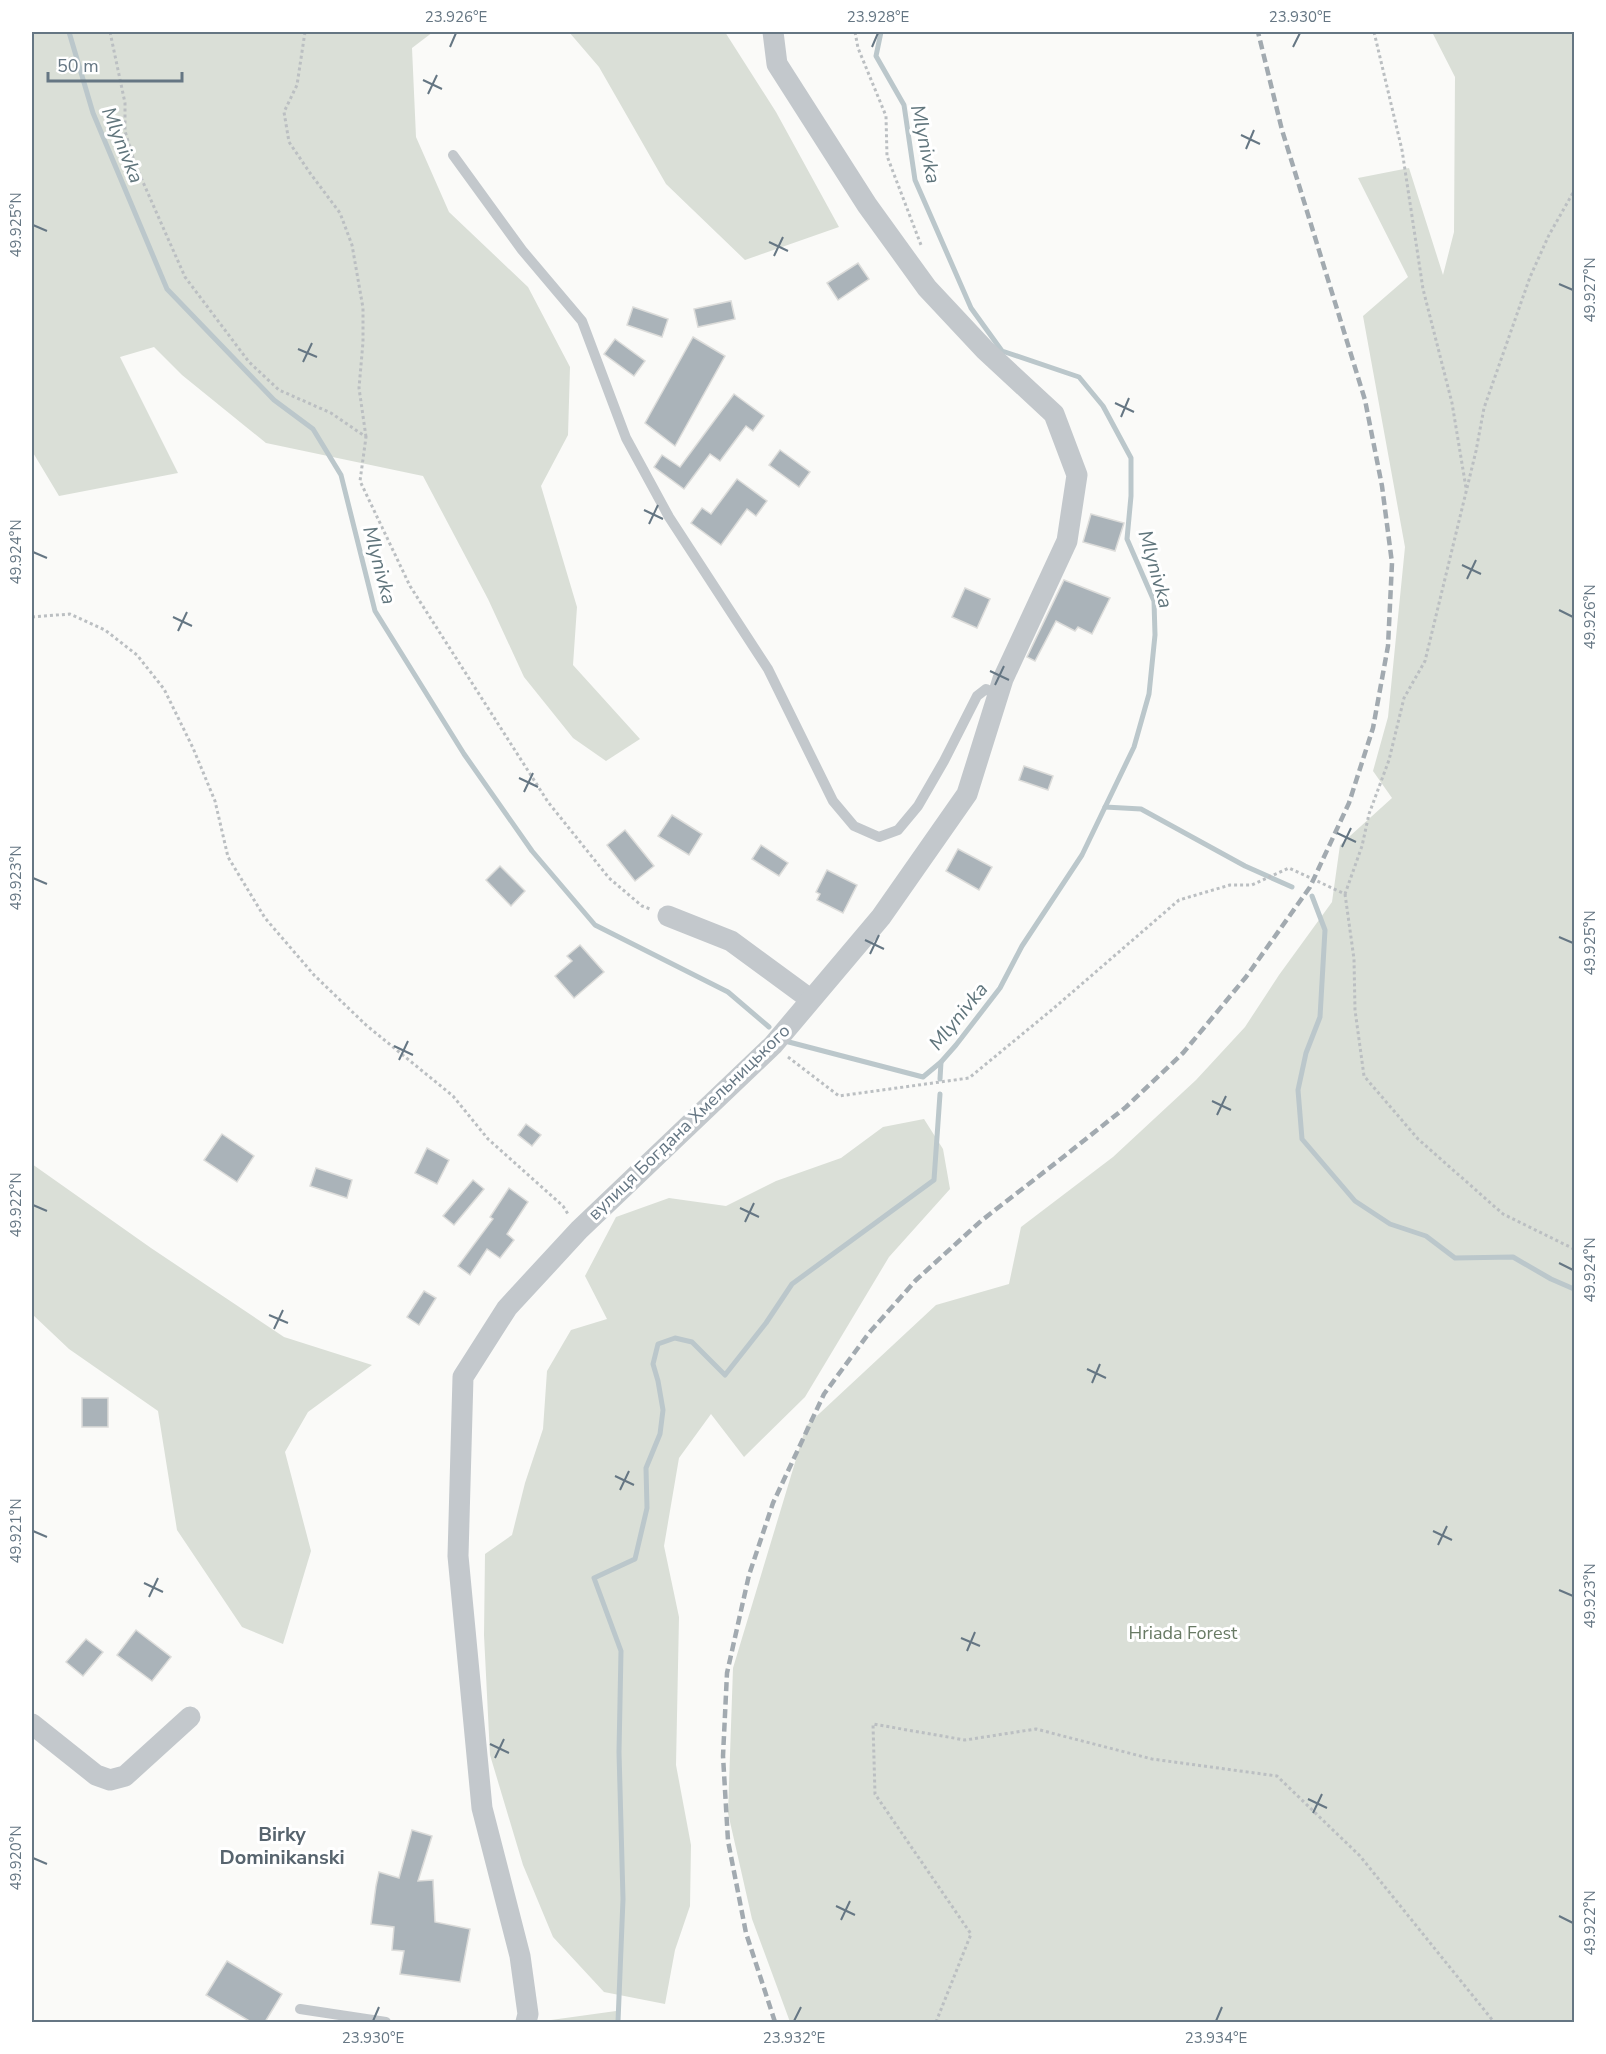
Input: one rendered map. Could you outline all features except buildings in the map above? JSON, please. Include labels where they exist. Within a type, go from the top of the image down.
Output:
[{"type":"street","name":"вулиця Богдана Хмельницького","points":[[526,2022],[528,2014],[520,1956],[482,1808],[458,1556],[464,1377],[507,1308],[579,1230],[772,1045],[880,917],[967,794],[1003,679],[1067,541],[1077,475],[1054,414],[985,350],[927,288],[867,205],[777,64],[773,32]]},
{"type":"street","points":[[668,915],[731,941],[810,999]]},
{"type":"street","points":[[32,1724],[96,1776],[110,1780],[125,1776],[190,1717]]},
{"type":"lane","points":[[453,155],[522,250],[582,321],[626,438],[669,517],[768,669],[833,801],[854,826],[879,837],[898,830],[918,806],[977,696],[986,689],[998,695]]},
{"type":"lane","points":[[300,2009],[386,2022]]},
{"type":"path","points":[[110,32],[124,103],[125,131],[135,164],[185,277],[249,362],[279,390],[331,413],[366,437]]},
{"type":"path","points":[[305,32],[297,86],[284,112],[289,142],[340,213],[352,245],[363,308],[359,388],[366,437],[360,481],[410,586],[548,802],[609,878],[642,906],[668,915]]},
{"type":"path","points":[[855,32],[858,48],[886,116],[887,156],[900,195],[921,241],[922,253]]},
{"type":"path","points":[[1374,32],[1402,150],[1423,290],[1452,403],[1466,492]]},
{"type":"path","points":[[1575,191],[1549,235],[1530,277],[1484,408],[1425,661],[1404,698],[1389,760],[1369,814],[1362,846],[1345,894],[1354,959],[1355,1010],[1364,1076],[1418,1139],[1503,1214],[1575,1249]]},
{"type":"path","points":[[32,617],[70,614],[105,630],[137,655],[164,690],[193,748],[215,801],[228,857],[265,918],[314,975],[366,1025],[453,1096],[488,1138],[563,1206],[579,1230]]},
{"type":"path","points":[[772,1045],[839,1096],[969,1078],[1179,900],[1230,885],[1252,885],[1289,868],[1345,894]]},
{"type":"path","points":[[936,2022],[970,1934],[875,1794],[873,1724],[965,1740],[1036,1729],[1152,1759],[1277,1776],[1360,1856],[1494,2022]]},
{"type":"green space","points":[[32,32],[433,32],[412,48],[416,137],[449,212],[528,287],[570,367],[568,435],[541,486],[577,607],[573,665],[640,739],[606,761],[573,738],[524,677],[488,599],[423,476],[266,443],[182,375],[154,347],[120,357],[178,473],[59,496],[32,451]]},
{"type":"green space","points":[[569,32],[725,32],[776,112],[839,227],[745,260],[666,184],[599,67]]},
{"type":"green space","name":"Hriada Forest","points":[[1432,32],[1574,32],[1574,2022],[790,2022],[752,1919],[728,1813],[733,1668],[806,1426],[936,1305],[1009,1284],[1021,1227],[1113,1157],[1196,1080],[1245,1027],[1332,902],[1340,845],[1392,798],[1373,771],[1388,717],[1405,547],[1363,316],[1408,277],[1358,178],[1409,168],[1443,275],[1454,232],[1455,77]]},
{"type":"green space","points":[[924,1119],[943,1149],[950,1189],[889,1257],[805,1397],[744,1457],[711,1414],[679,1458],[664,1546],[679,1617],[676,1765],[691,1845],[690,1906],[675,1950],[665,2004],[604,1992],[553,1937],[523,1865],[490,1755],[484,1635],[485,1554],[512,1535],[525,1483],[543,1429],[547,1371],[571,1330],[607,1319],[585,1276],[616,1217],[669,1198],[726,1206],[776,1181],[841,1158],[883,1127]]},
{"type":"green space","points":[[32,1164],[151,1248],[284,1337],[372,1365],[308,1412],[285,1452],[311,1551],[283,1644],[242,1627],[177,1530],[158,1411],[69,1349],[32,1314]]},
{"type":"green space","points":[[616,2011],[621,2022],[551,2022],[551,2020]]},
{"type":"waterway","name":"Mlynivka","points":[[69,32],[93,113],[167,289],[274,400],[313,429],[341,475],[375,611],[464,754],[532,851],[595,925],[728,992],[769,1027]]},
{"type":"waterway","name":"Mlynivka","points":[[785,1041],[923,1077],[941,1062],[1000,988],[1022,946],[1082,855],[1134,747],[1149,694],[1155,635],[1154,601],[1127,539],[1131,496],[1131,458],[1103,406],[1079,377],[1002,351],[971,308],[915,180],[904,105],[876,56],[881,32]]},
{"type":"waterway","points":[[1105,807],[1141,809],[1245,866],[1292,887]]},
{"type":"waterway","points":[[1312,896],[1325,930],[1320,1017],[1306,1053],[1298,1090],[1302,1139],[1355,1201],[1390,1224],[1426,1236],[1455,1258],[1513,1257],[1551,1279],[1574,1289]]},
{"type":"waterway","points":[[940,1079],[941,1062]]},
{"type":"waterway","points":[[618,2022],[623,1899],[619,1752],[621,1651],[594,1578],[635,1559],[647,1508],[646,1468],[660,1434],[663,1410],[653,1364],[658,1344],[675,1338],[692,1342],[725,1375],[766,1323],[792,1284],[934,1180],[940,1094]]},
{"type":"railway","points":[[775,2022],[746,1933],[728,1841],[723,1756],[727,1673],[749,1575],[773,1503],[824,1394],[869,1333],[916,1280],[981,1221],[1126,1107],[1183,1053],[1246,977],[1310,887],[1349,803],[1373,728],[1388,646],[1392,563],[1382,486],[1365,400],[1282,130],[1258,32]]},
{"type":"district","name":"Birky Dominikanski","points":[[282,1846]]}]
